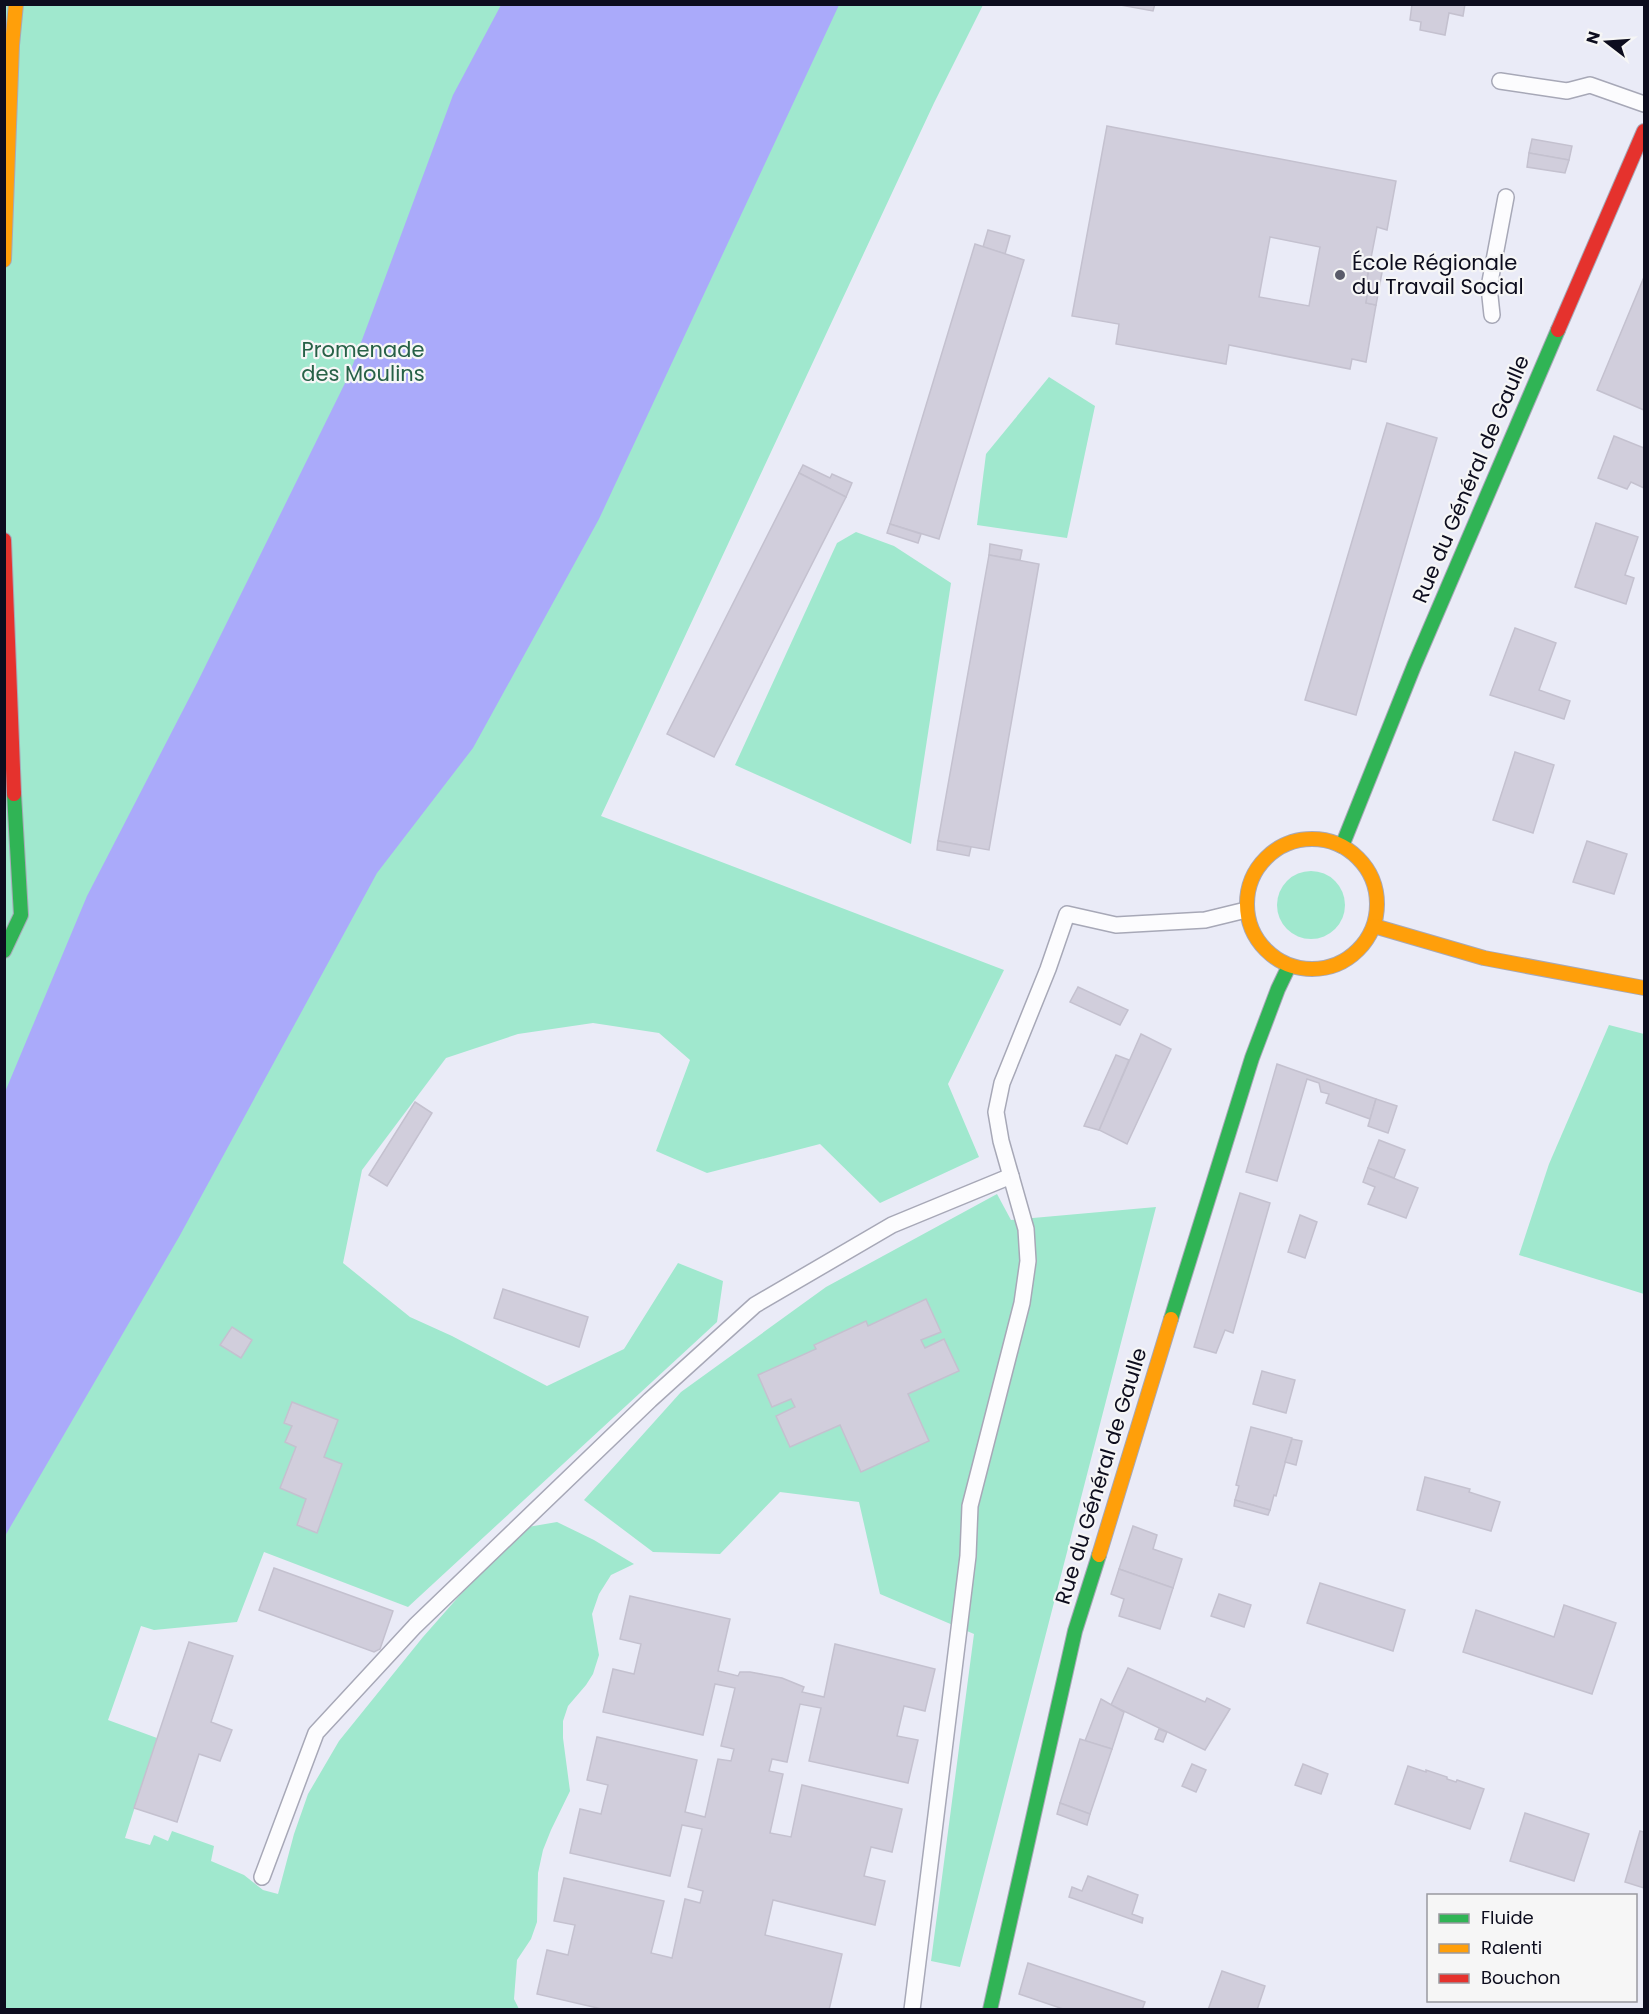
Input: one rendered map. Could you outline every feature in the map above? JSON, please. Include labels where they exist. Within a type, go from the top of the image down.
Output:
[{"type":"main road","points":[[4,260],[12,45],[16,4]]},
{"type":"main road","name":"Rue du Général de Gaulle","points":[[1342,846],[1469,533],[1644,131]]},
{"type":"main road","points":[[4,540],[12,767],[21,915],[4,951]]},
{"type":"main road","points":[[1303,839],[1323,839],[1342,846],[1358,857],[1369,872],[1376,889],[1377,908],[1374,926],[1364,945],[1348,959],[1330,968],[1309,970],[1289,966],[1273,957],[1259,945],[1250,928],[1246,910],[1247,890],[1255,872],[1267,856],[1284,844],[1303,839]]},
{"type":"main road","points":[[1374,926],[1484,958],[1644,988]]},
{"type":"main road","name":"Rue du Général de Gaulle","points":[[990,2010],[1042,1769],[1075,1631],[1252,1058],[1289,966]]},
{"type":"lane","points":[[1500,81],[1567,91],[1590,85],[1644,104]]},
{"type":"lane","points":[[1492,315],[1489,287],[1506,197]]},
{"type":"lane","points":[[912,2010],[968,1556],[970,1506],[1022,1303],[1028,1261],[1026,1229],[1000,1141],[996,1112],[1002,1083],[1048,969],[1067,914],[1116,925],[1204,920],[1246,910]]},
{"type":"lane","points":[[262,1877],[316,1733],[415,1626],[650,1400],[755,1305],[892,1225],[1011,1176]]},
{"type":"green space","name":"Promenade des Moulins","points":[[4,5],[983,5],[934,103],[601,816],[1004,970],[948,1084],[979,1157],[880,1203],[820,1144],[707,1173],[656,1151],[690,1060],[659,1033],[593,1023],[518,1034],[446,1058],[362,1170],[343,1263],[410,1317],[452,1336],[547,1386],[624,1349],[678,1263],[723,1281],[717,1322],[408,1607],[264,1552],[237,1622],[154,1630],[141,1626],[108,1720],[157,1738],[125,1838],[150,1845],[154,1835],[168,1841],[172,1831],[214,1846],[211,1861],[244,1875],[263,1890],[278,1894],[294,1834],[308,1794],[339,1741],[460,1595],[528,1527],[557,1522],[594,1540],[634,1564],[611,1575],[599,1594],[592,1614],[599,1655],[593,1674],[568,1706],[563,1721],[570,1791],[543,1850],[538,1873],[537,1922],[531,1939],[517,1960],[514,1999],[519,2009],[5,2009]]},
{"type":"green space","points":[[1049,377],[1095,406],[1067,538],[977,525],[986,454]]},
{"type":"green space","points":[[856,532],[894,546],[951,583],[911,844],[735,765],[837,543]]},
{"type":"green space","points":[[1304,871],[1318,871],[1330,876],[1340,886],[1345,905],[1340,924],[1330,934],[1318,939],[1304,939],[1292,934],[1282,924],[1277,912],[1277,898],[1282,886],[1292,876]]},
{"type":"green space","points":[[1609,1025],[1644,1034],[1644,1294],[1519,1255],[1549,1164]]},
{"type":"green space","points":[[997,1194],[1011,1220],[1156,1207],[960,1967],[931,1961],[974,1634],[880,1594],[859,1502],[780,1492],[720,1554],[653,1552],[584,1500],[681,1392],[826,1287]]},
{"type":"water","points":[[501,5],[839,5],[599,519],[473,748],[377,873],[179,1237],[5,1536],[5,1092],[87,896],[197,683],[349,375],[453,95]]},
{"type":"building","points":[[1115,4],[1155,4],[1153,11]]},
{"type":"building","points":[[1412,4],[1465,4],[1463,16],[1449,13],[1445,35],[1420,30],[1421,22],[1410,20]]},
{"type":"building","points":[[1107,126],[1396,181],[1387,230],[1377,227],[1365,289],[1368,290],[1366,303],[1376,305],[1366,362],[1352,359],[1350,369],[1229,345],[1226,364],[1116,344],[1119,324],[1072,316]],"holes":[[[1270,237],[1320,247],[1309,306],[1259,297]]]},
{"type":"building","points":[[1532,139],[1572,146],[1569,160],[1529,153]]},
{"type":"building","points":[[1529,153],[1569,160],[1565,173],[1527,167]]},
{"type":"building","points":[[988,230],[1010,236],[1005,254],[983,247]]},
{"type":"building","points":[[975,244],[1024,260],[939,539],[890,524]]},
{"type":"building","points":[[1370,265],[1383,267],[1376,305],[1366,303],[1368,290],[1365,289]]},
{"type":"building","points":[[1644,277],[1644,410],[1597,390]]},
{"type":"building","points":[[1387,423],[1437,438],[1356,715],[1305,700]]},
{"type":"building","points":[[1614,436],[1644,448],[1644,488],[1631,482],[1627,489],[1598,478]]},
{"type":"building","points":[[803,465],[830,478],[832,474],[852,483],[846,497],[799,473]]},
{"type":"building","points":[[799,473],[846,497],[714,757],[667,734]]},
{"type":"building","points":[[1596,523],[1638,537],[1625,575],[1634,578],[1626,604],[1575,587]]},
{"type":"building","points":[[890,524],[921,534],[918,543],[887,533]]},
{"type":"building","points":[[990,544],[1022,550],[1020,560],[989,555]]},
{"type":"building","points":[[989,555],[1039,564],[989,850],[938,841]]},
{"type":"building","points":[[1515,628],[1556,643],[1539,690],[1570,701],[1564,719],[1490,695]]},
{"type":"building","points":[[1515,752],[1554,765],[1533,833],[1493,820]]},
{"type":"building","points":[[938,841],[971,847],[969,856],[937,850]]},
{"type":"building","points":[[1587,841],[1627,854],[1614,894],[1573,882]]},
{"type":"building","points":[[1078,987],[1128,1010],[1120,1025],[1070,1002]]},
{"type":"building","points":[[1141,1034],[1171,1049],[1127,1144],[1099,1130]]},
{"type":"building","points":[[1116,1055],[1129,1060],[1099,1130],[1084,1126]]},
{"type":"building","points":[[1277,1064],[1376,1099],[1370,1119],[1326,1103],[1329,1094],[1321,1092],[1319,1083],[1307,1079],[1277,1181],[1246,1172]]},
{"type":"building","points":[[1376,1099],[1397,1106],[1388,1133],[1368,1126]]},
{"type":"building","points":[[415,1102],[432,1113],[387,1186],[369,1175]]},
{"type":"building","points":[[1379,1140],[1405,1150],[1394,1178],[1368,1168]]},
{"type":"building","points":[[1368,1168],[1418,1188],[1406,1218],[1368,1204],[1375,1187],[1363,1182]]},
{"type":"building","points":[[1240,1193],[1270,1203],[1233,1333],[1225,1330],[1216,1353],[1194,1347]]},
{"type":"building","points":[[1300,1215],[1317,1222],[1305,1258],[1288,1252]]},
{"type":"building","points":[[503,1289],[588,1317],[579,1347],[494,1318]]},
{"type":"building","points":[[926,1299],[941,1332],[921,1340],[925,1348],[944,1339],[959,1371],[908,1394],[929,1441],[861,1472],[840,1425],[790,1447],[776,1416],[795,1407],[791,1399],[772,1407],[758,1375],[816,1349],[814,1345],[866,1321],[868,1326]]},
{"type":"building","points":[[232,1327],[252,1340],[241,1358],[220,1345]]},
{"type":"building","points":[[1262,1371],[1295,1380],[1286,1413],[1253,1404]]},
{"type":"building","points":[[292,1402],[338,1420],[324,1457],[342,1464],[317,1533],[297,1525],[306,1499],[280,1488],[296,1447],[285,1442],[292,1426],[284,1423]]},
{"type":"building","points":[[1251,1427],[1292,1438],[1270,1510],[1235,1500],[1239,1486],[1236,1485]]},
{"type":"building","points":[[1292,1439],[1302,1441],[1296,1465],[1285,1462]]},
{"type":"building","points":[[1425,1477],[1470,1489],[1469,1492],[1500,1502],[1491,1531],[1417,1510]]},
{"type":"building","points":[[1235,1500],[1270,1510],[1268,1515],[1234,1506]]},
{"type":"building","points":[[1133,1526],[1157,1535],[1153,1549],[1182,1559],[1173,1588],[1119,1569]]},
{"type":"building","points":[[274,1568],[393,1611],[380,1649],[374,1652],[259,1610]]},
{"type":"building","points":[[1119,1569],[1173,1588],[1160,1629],[1119,1616],[1124,1599],[1111,1594]]},
{"type":"building","points":[[1320,1583],[1405,1610],[1393,1651],[1307,1623]]},
{"type":"building","points":[[1219,1594],[1251,1605],[1244,1627],[1211,1616]]},
{"type":"building","points":[[630,1596],[730,1619],[718,1671],[738,1676],[740,1672],[750,1672],[782,1678],[804,1687],[802,1692],[824,1697],[835,1644],[935,1669],[925,1711],[904,1706],[897,1736],[918,1740],[908,1783],[809,1761],[821,1708],[800,1704],[787,1762],[772,1759],[769,1771],[783,1774],[770,1833],[791,1837],[802,1785],[902,1809],[892,1852],[871,1847],[864,1876],[885,1881],[875,1925],[773,1900],[765,1935],[842,1954],[829,2010],[606,2010],[537,1994],[547,1950],[568,1955],[575,1925],[554,1921],[564,1878],[664,1901],[651,1953],[672,1958],[685,1899],[700,1903],[703,1891],[688,1887],[702,1829],[682,1825],[670,1876],[570,1853],[580,1809],[601,1814],[608,1785],[587,1780],[597,1737],[697,1760],[685,1812],[705,1817],[718,1759],[731,1761],[734,1749],[721,1746],[735,1688],[715,1684],[703,1735],[603,1712],[613,1669],[634,1674],[641,1644],[620,1639]]},
{"type":"building","points":[[1564,1605],[1616,1623],[1592,1694],[1463,1652],[1476,1610],[1554,1637]]},
{"type":"building","points":[[189,1642],[233,1656],[211,1722],[232,1730],[220,1761],[199,1754],[177,1822],[134,1808]]},
{"type":"building","points":[[1128,1668],[1205,1702],[1207,1698],[1230,1709],[1205,1750],[1111,1705]]},
{"type":"building","points":[[1101,1699],[1124,1712],[1112,1749],[1085,1741]]},
{"type":"building","points":[[1159,1729],[1167,1732],[1163,1742],[1155,1739]]},
{"type":"building","points":[[1080,1739],[1112,1749],[1090,1814],[1060,1803]]},
{"type":"building","points":[[1192,1764],[1206,1770],[1196,1792],[1182,1786]]},
{"type":"building","points":[[1303,1764],[1328,1774],[1321,1794],[1295,1785]]},
{"type":"building","points":[[1408,1766],[1484,1789],[1470,1829],[1395,1804]]},
{"type":"building","points":[[1060,1803],[1090,1814],[1087,1825],[1057,1814]]},
{"type":"building","points":[[1525,1813],[1589,1834],[1574,1881],[1510,1861]]},
{"type":"building","points":[[1640,1831],[1644,1832],[1644,1888],[1625,1882]]},
{"type":"building","points":[[1088,1876],[1138,1895],[1132,1914],[1143,1918],[1142,1923],[1069,1897],[1072,1887],[1082,1891]]},
{"type":"building","points":[[1028,1963],[1145,2002],[1142,2010],[1066,2010],[1019,1994]]},
{"type":"building","points":[[1222,1971],[1265,1986],[1257,2010],[1208,2010]]},
{"type":"traffic: fast","points":[[1342,846],[1414,666],[1558,330]]},
{"type":"traffic: fast","points":[[4,951],[21,915],[14,794]]},
{"type":"traffic: fast","points":[[1171,1319],[1252,1058],[1289,966]]},
{"type":"traffic: fast","points":[[990,2010],[1075,1631],[1099,1555]]},
{"type":"traffic: slow","points":[[4,260],[12,45],[16,4]]},
{"type":"traffic: slow","points":[[1312,839],[1337,844],[1358,858],[1372,879],[1377,904],[1372,929],[1358,950],[1337,964],[1312,969],[1287,964],[1266,950],[1252,929],[1247,904],[1252,879],[1266,858],[1287,844],[1312,839]]},
{"type":"traffic: slow","points":[[1374,926],[1484,958],[1644,988]]},
{"type":"traffic: slow","points":[[1099,1555],[1171,1319]]},
{"type":"traffic: jam","points":[[1558,330],[1644,131]]},
{"type":"traffic: jam","points":[[4,540],[14,794]]},
{"type":"place","name":"École Régionale du Travail Social","points":[[1340,275]]}]
